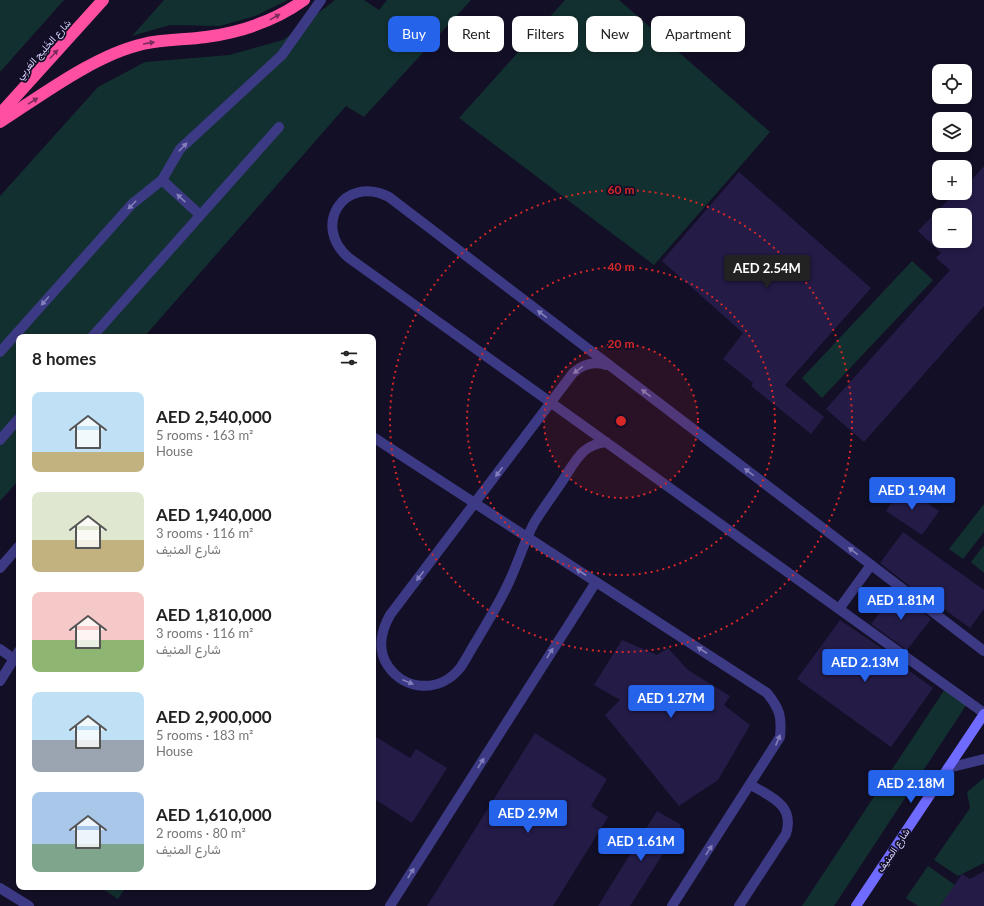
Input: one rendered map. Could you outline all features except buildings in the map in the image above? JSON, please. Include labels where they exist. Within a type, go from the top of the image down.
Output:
[{"type":"highway","name":"شارع الخَلِيج العَربِي","points":[[0,114],[103,0]]},
{"type":"highway","points":[[0,122],[89,66],[120,51],[143,44],[207,37],[241,31],[271,20],[304,0]]},
{"type":"street","points":[[16,334],[132,204],[162,180],[180,149],[282,55],[321,0]]},
{"type":"street","points":[[95,334],[279,127]]},
{"type":"street","points":[[162,180],[200,215]]},
{"type":"street","points":[[984,651],[389,197],[369,190],[359,191],[341,202],[332,221],[333,237],[341,251],[984,714]]},
{"type":"street","points":[[0,352],[16,334]]},
{"type":"street","points":[[606,442],[591,447],[579,456],[534,524],[502,598],[460,668],[447,681],[436,685],[424,686],[412,685],[402,680],[392,672],[385,662],[382,651],[381,638],[384,626],[551,402],[579,368],[595,362],[605,364],[614,369]]},
{"type":"street","points":[[0,440],[16,421]]},
{"type":"street","points":[[376,439],[767,693],[778,705],[782,721],[780,737],[672,906]]},
{"type":"street","points":[[0,568],[16,549]]},
{"type":"street","points":[[838,609],[871,565]]},
{"type":"street","points":[[390,906],[596,582]]},
{"type":"street","points":[[0,649],[16,655]]},
{"type":"street","points":[[0,681],[16,657]]},
{"type":"street","name":"شارع المنيف","points":[[856,906],[984,714]]},
{"type":"street","points":[[948,768],[984,759]]},
{"type":"street","points":[[739,906],[786,834],[789,824],[785,809],[780,803],[751,784]]},
{"type":"street","points":[[0,888],[29,906]]},
{"type":"green space","points":[[0,0],[64,0],[0,72]]},
{"type":"green space","points":[[164,0],[288,0],[255,16],[220,26],[170,25],[132,36]]},
{"type":"green space","points":[[335,0],[364,0],[379,10],[387,0],[471,0],[456,16],[448,16],[448,25],[440,34],[440,16],[388,16],[388,52],[423,52],[364,117],[346,106],[147,334],[16,334],[16,483],[0,501],[0,196],[98,87],[145,62],[229,55],[283,40]]},
{"type":"green space","points":[[565,0],[619,0],[637,16],[586,16],[586,52],[643,52],[643,21],[651,28],[651,52],[678,52],[770,132],[654,265],[459,118],[518,52],[578,52],[578,16],[551,16]]},
{"type":"green space","points":[[912,261],[933,280],[822,398],[802,378]]},
{"type":"green space","points":[[984,504],[984,532],[963,559],[949,549]]},
{"type":"green space","points":[[984,545],[984,573],[971,562]]},
{"type":"green space","points":[[945,689],[967,704],[834,906],[802,906]]},
{"type":"green space","points":[[984,778],[984,863],[958,876],[934,860],[970,808],[967,792]]},
{"type":"green space","points":[[928,866],[955,885],[941,906],[918,906],[906,898]]},
{"type":"green space","points":[[104,890],[124,890],[118,899]]}]
